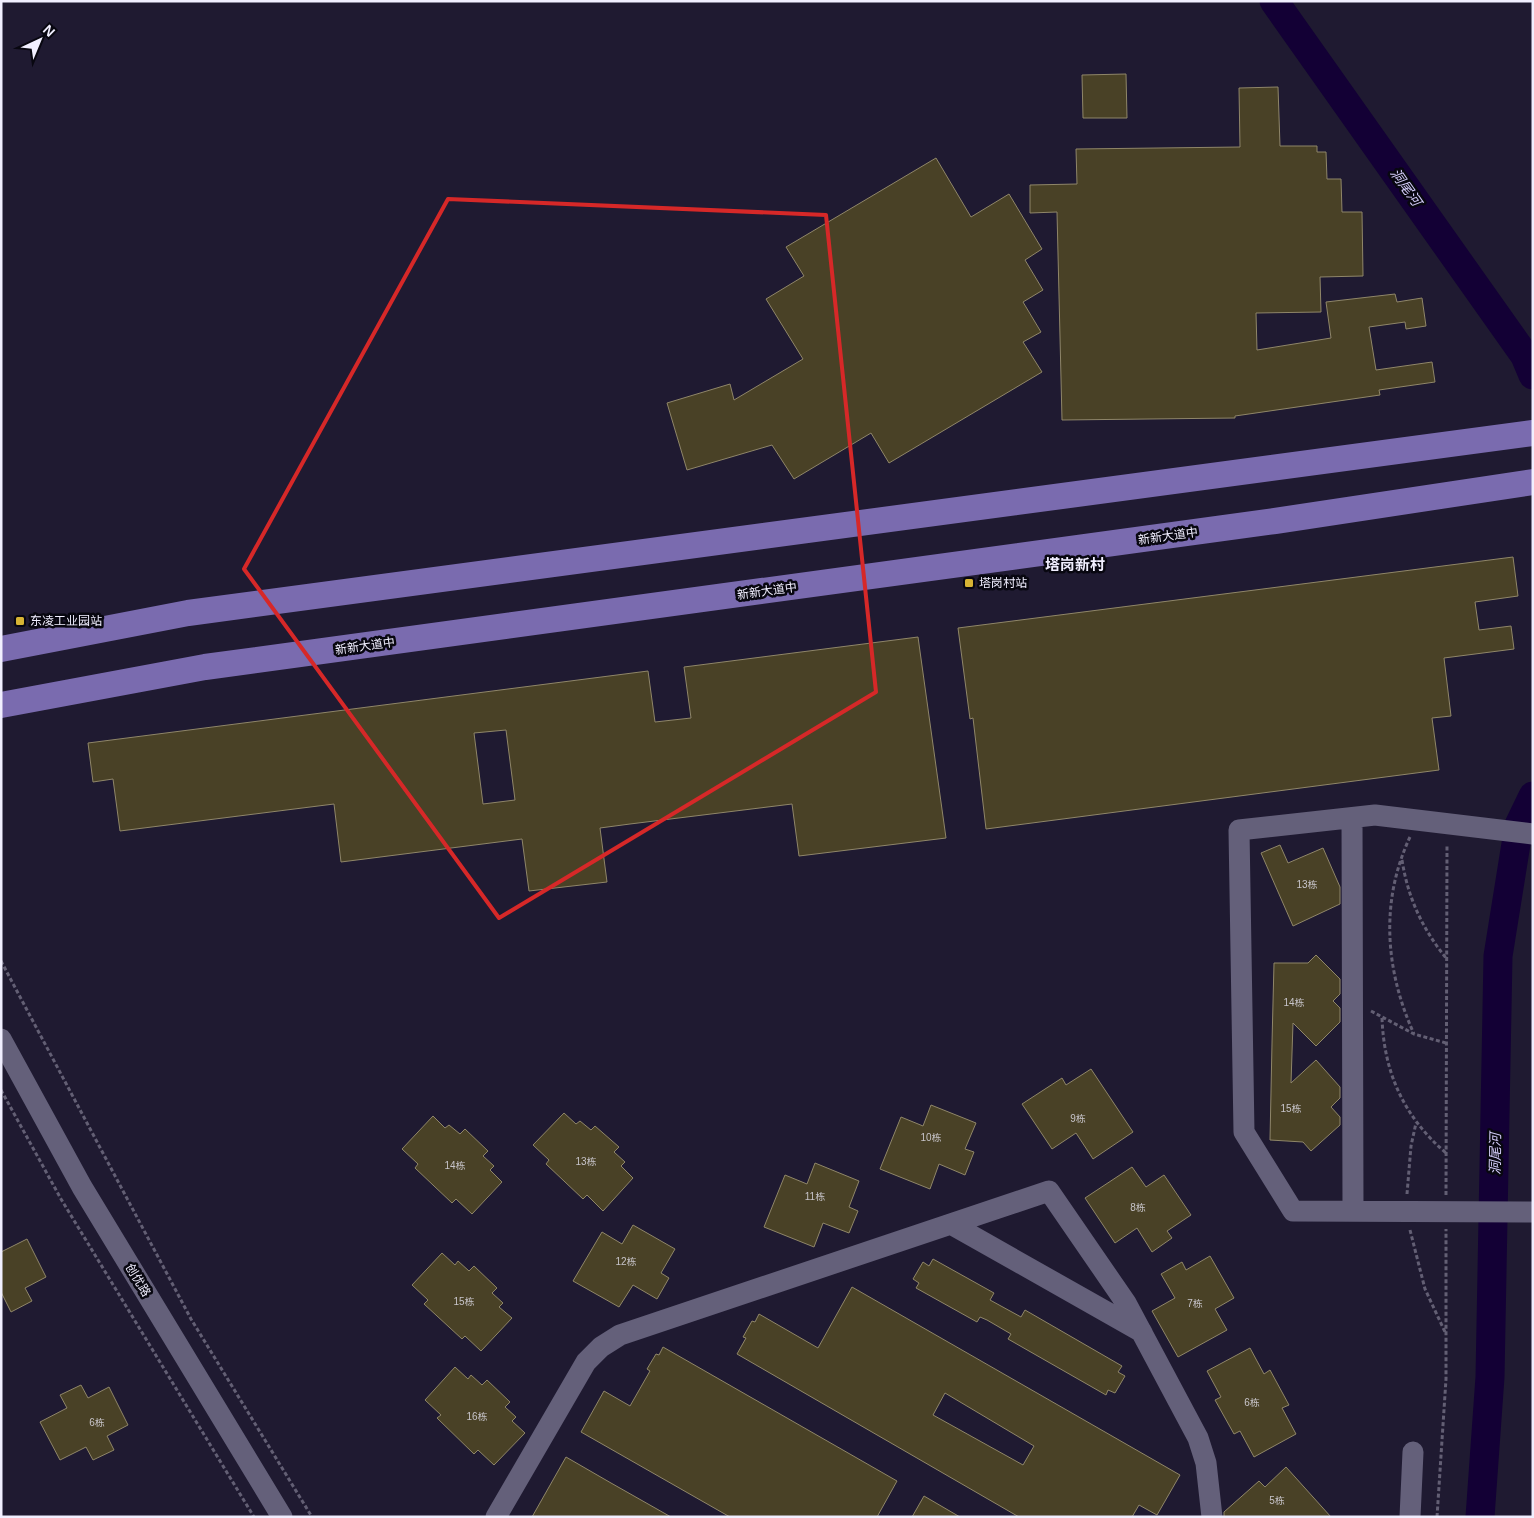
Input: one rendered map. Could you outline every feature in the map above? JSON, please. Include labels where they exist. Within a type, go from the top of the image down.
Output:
[{"type":"main road","points":[[1,649],[188,613],[1533,433]]},
{"type":"main road","name":"新新大道中","points":[[1,705],[205,667],[1275,521],[1533,482]]},
{"type":"street","points":[[1533,834],[1375,816],[1239,830],[1244,1132],[1293,1211],[1533,1212]]},
{"type":"street","points":[[1352,818],[1352,997],[1359,1211]]},
{"type":"street","name":"创优路","points":[[1,1039],[82,1187],[282,1517]]},
{"type":"street","points":[[496,1517],[586,1362],[602,1347],[620,1335],[1049,1191],[1126,1303],[1198,1438],[1206,1463],[1212,1517]]},
{"type":"street","points":[[951,1224],[1142,1332]]},
{"type":"street","points":[[1410,1517],[1413,1452]]},
{"type":"path","points":[[1414,1034],[1399,996],[1390,950],[1392,896],[1402,857],[1419,821]]},
{"type":"path","points":[[1446,1203],[1447,846]]},
{"type":"path","points":[[1402,857],[1407,885],[1416,912],[1424,928],[1446,959]]},
{"type":"path","points":[[1,961],[191,1319],[312,1517]]},
{"type":"path","points":[[1352,997],[1382,1018],[1414,1034],[1446,1043]]},
{"type":"path","points":[[1382,1018],[1385,1055],[1397,1091],[1416,1123],[1446,1153]]},
{"type":"path","points":[[1,1090],[61,1199],[254,1517]]},
{"type":"path","points":[[1437,1517],[1446,1378],[1446,1223]]},
{"type":"highlighted area","points":[[448,199],[826,215],[876,692],[499,918],[244,569]]},
{"type":"building","points":[[1126,74],[1127,118],[1083,118],[1082,75]]},
{"type":"building","points":[[1278,87],[1280,146],[1317,146],[1317,152],[1326,152],[1327,179],[1341,179],[1342,212],[1362,212],[1363,276],[1320,277],[1321,312],[1256,313],[1257,350],[1331,338],[1326,302],[1395,294],[1397,302],[1422,298],[1426,326],[1406,329],[1405,322],[1369,327],[1376,370],[1432,362],[1435,382],[1379,390],[1380,395],[1235,416],[1235,418],[1062,420],[1057,212],[1030,213],[1030,185],[1077,184],[1076,149],[1240,147],[1239,88]]},
{"type":"building","points":[[936,158],[971,217],[1009,194],[1042,249],[1025,260],[1043,290],[1023,302],[1041,332],[1023,342],[1042,372],[889,463],[871,433],[794,479],[772,445],[687,470],[667,403],[730,384],[734,400],[803,359],[766,299],[804,276],[786,247]]},
{"type":"building","points":[[1513,557],[1518,596],[1475,602],[1479,630],[1511,626],[1514,649],[1444,658],[1451,716],[1432,718],[1439,770],[986,829],[973,718],[970,719],[958,628]]},
{"type":"building","points":[[918,637],[946,838],[799,856],[792,804],[630,824],[600,828],[607,882],[529,891],[522,839],[341,862],[334,804],[120,831],[113,779],[93,782],[88,743],[648,671],[655,722],[691,718],[684,667]],"holes":[[[506,730],[515,800],[483,804],[474,733]]]},
{"type":"building","points":[[1280,845],[1288,863],[1323,848],[1340,887],[1340,904],[1293,926],[1261,853]]},
{"type":"building","points":[[1316,955],[1340,979],[1340,994],[1333,1001],[1340,1008],[1340,1022],[1316,1046],[1293,1023],[1291,1083],[1316,1060],[1340,1087],[1340,1098],[1331,1107],[1340,1117],[1340,1125],[1311,1151],[1303,1142],[1270,1140],[1274,963],[1308,963]]},
{"type":"building","points":[[1091,1069],[1133,1132],[1093,1159],[1076,1133],[1052,1149],[1022,1104],[1062,1078],[1066,1085]]},
{"type":"building","points":[[931,1105],[976,1123],[965,1149],[974,1152],[965,1175],[939,1164],[930,1189],[880,1169],[901,1117],[923,1126]]},
{"type":"building","points":[[564,1113],[576,1124],[580,1121],[591,1130],[595,1126],[619,1147],[614,1152],[625,1162],[621,1166],[633,1178],[603,1211],[587,1195],[583,1199],[546,1164],[549,1160],[533,1145]]},
{"type":"building","points":[[433,1116],[445,1128],[449,1125],[460,1134],[465,1129],[488,1151],[483,1156],[494,1166],[490,1170],[502,1182],[472,1214],[456,1199],[452,1203],[415,1168],[418,1164],[402,1149]]},
{"type":"building","points":[[815,1163],[859,1181],[849,1207],[858,1211],[849,1233],[823,1223],[814,1247],[764,1227],[785,1175],[807,1184]]},
{"type":"building","points":[[1132,1167],[1146,1187],[1164,1175],[1191,1215],[1167,1231],[1172,1238],[1152,1252],[1137,1228],[1115,1243],[1085,1198]]},
{"type":"building","points":[[633,1225],[675,1249],[661,1273],[669,1278],[657,1299],[633,1285],[619,1307],[573,1281],[602,1232],[622,1244]]},
{"type":"building","points":[[27,1239],[46,1277],[25,1288],[32,1301],[11,1312],[1,1292],[1,1252]]},
{"type":"building","points":[[442,1253],[455,1265],[458,1261],[469,1271],[474,1266],[497,1288],[492,1293],[503,1303],[499,1307],[512,1318],[481,1351],[465,1336],[462,1339],[424,1304],[428,1300],[412,1285]]},
{"type":"building","points":[[1210,1256],[1234,1298],[1215,1309],[1227,1330],[1178,1357],[1152,1311],[1175,1298],[1161,1274],[1182,1262],[1186,1270]]},
{"type":"building","points":[[933,1259],[994,1293],[990,1300],[1021,1317],[1025,1310],[1122,1366],[1118,1372],[1125,1376],[1115,1393],[1108,1390],[1106,1395],[1008,1339],[1011,1334],[987,1320],[980,1317],[977,1322],[916,1288],[919,1283],[913,1279],[923,1262],[929,1266]]},
{"type":"building","points":[[852,1287],[1180,1475],[1157,1515],[1139,1505],[1132,1517],[1019,1517],[737,1354],[746,1338],[743,1337],[752,1321],[755,1322],[759,1314],[818,1348]],"holes":[[[945,1393],[1034,1446],[1023,1465],[933,1415]]]},
{"type":"building","points":[[663,1347],[897,1481],[877,1517],[730,1517],[581,1432],[604,1391],[630,1406],[650,1371],[647,1369],[656,1354],[659,1355]]},
{"type":"building","points":[[1250,1348],[1264,1374],[1270,1370],[1289,1405],[1282,1408],[1296,1434],[1254,1457],[1240,1431],[1234,1434],[1215,1400],[1221,1397],[1207,1371]]},
{"type":"building","points":[[455,1367],[468,1379],[471,1375],[482,1385],[487,1380],[510,1402],[505,1407],[516,1417],[512,1421],[525,1433],[494,1465],[478,1450],[474,1454],[437,1418],[441,1415],[425,1400]]},
{"type":"building","points":[[81,1385],[88,1398],[109,1387],[128,1425],[107,1436],[114,1450],[93,1460],[86,1447],[60,1460],[40,1422],[67,1408],[60,1395]]},
{"type":"building","points":[[566,1457],[611,1483],[671,1517],[532,1517]]},
{"type":"building","points":[[1286,1467],[1331,1517],[1224,1517],[1224,1512],[1259,1481],[1265,1487]]},
{"type":"building","points":[[924,1496],[960,1517],[912,1517]]},
{"type":"waterway","name":"洞尾河","points":[[1274,1],[1525,356],[1533,375]]},
{"type":"waterway","name":"洞尾河","points":[[1480,1517],[1490,1377],[1498,956],[1519,825],[1533,796]]},
{"type":"place","name":"塔岗村站","points":[[969,583]]},
{"type":"place","name":"东凌工业园站","points":[[20,621]]},
{"type":"district","name":"塔岗新村","points":[[1075,565]]}]
